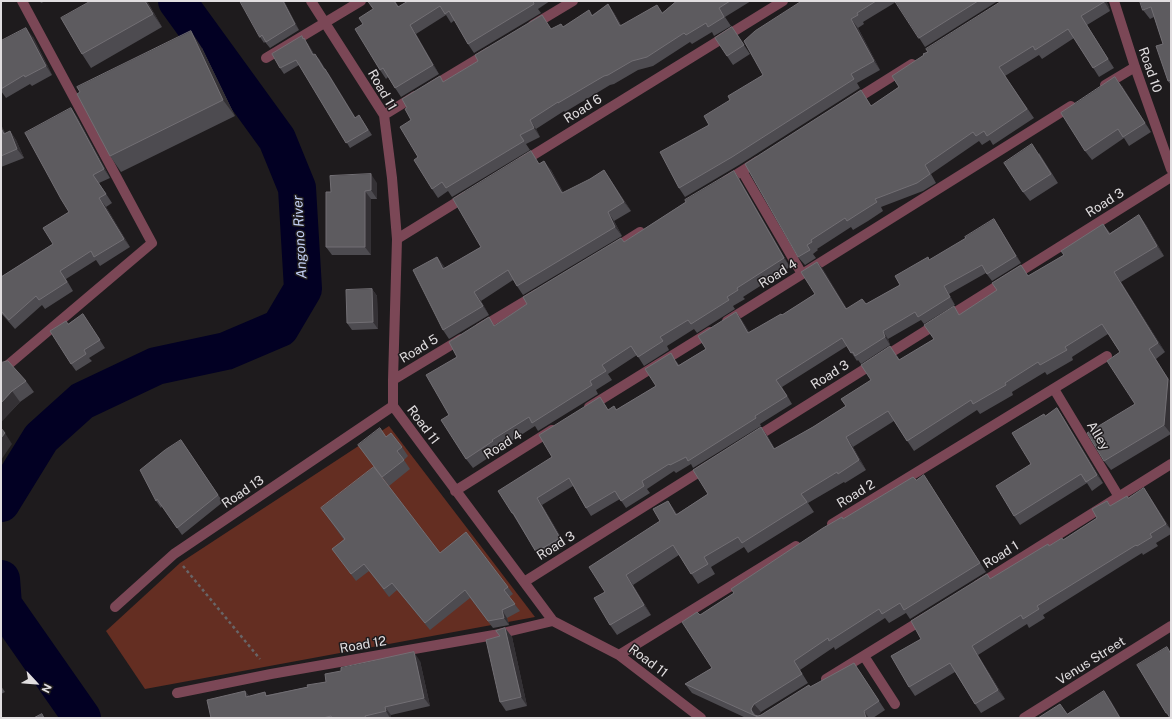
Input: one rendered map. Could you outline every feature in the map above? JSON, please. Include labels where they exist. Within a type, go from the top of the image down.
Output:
[{"type":"street","points":[[1,372],[152,243],[31,26],[22,1]]},
{"type":"street","name":"Road 11","points":[[311,1],[384,115],[392,178],[397,239],[393,406],[553,621],[619,655],[701,718]]},
{"type":"street","points":[[266,58],[361,1]]},
{"type":"street","points":[[526,30],[573,1]]},
{"type":"street","name":"Road 6","points":[[512,168],[783,1]]},
{"type":"street","name":"Road 10","points":[[1114,1],[1135,67],[1171,169]]},
{"type":"street","points":[[384,115],[499,46]]},
{"type":"street","points":[[843,108],[923,56]]},
{"type":"street","points":[[1095,92],[1135,67]]},
{"type":"street","name":"Road 4","points":[[582,411],[1082,100]]},
{"type":"street","points":[[715,188],[769,154]]},
{"type":"street","points":[[742,171],[802,274]]},
{"type":"street","name":"Road 3","points":[[746,442],[1171,177]]},
{"type":"street","points":[[397,239],[472,193]]},
{"type":"street","points":[[605,253],[646,229]]},
{"type":"street","name":"Road 5","points":[[393,380],[544,290]]},
{"type":"street","name":"Road 2","points":[[823,530],[1107,356]]},
{"type":"street","name":"Alley","points":[[1054,388],[1119,497]]},
{"type":"street","name":"Road 13","points":[[115,607],[174,554],[393,406]]},
{"type":"street","name":"Road 4","points":[[456,491],[562,424]]},
{"type":"street","name":"Road 3","points":[[524,582],[712,464]]},
{"type":"street","name":"Road 1","points":[[971,589],[1171,464]]},
{"type":"street","points":[[619,655],[802,542]]},
{"type":"street","points":[[817,685],[931,614]]},
{"type":"street","name":"Road 12","points":[[177,693],[272,674],[494,635],[553,621]]},
{"type":"street","name":"Venus Street","points":[[1024,718],[1171,626]]},
{"type":"street","points":[[864,656],[895,704]]},
{"type":"path","points":[[174,554],[272,674]]},
{"type":"shaded area","points":[[389,426],[535,617],[145,689],[106,631],[180,563]]},
{"type":"building","points":[[91,1],[145,1],[153,14],[82,54],[61,18]]},
{"type":"building","points":[[240,1],[283,1],[295,24],[266,42],[262,35],[260,37]]},
{"type":"building","points":[[368,1],[394,1],[398,7],[408,1],[533,1],[534,4],[468,44],[449,11],[445,14],[440,6],[410,25],[433,65],[395,88],[383,68],[380,70],[355,29],[363,24],[359,18],[373,9]]},
{"type":"building","points":[[677,1],[730,1],[719,8],[724,17],[708,27],[706,23],[686,35],[684,33],[647,57],[632,61],[558,102],[530,120],[534,128],[520,135],[524,141],[446,188],[442,182],[432,189],[414,160],[418,157],[400,127],[411,120],[402,99],[440,76],[443,82],[478,61],[475,55],[542,15],[551,29],[561,24],[563,27],[589,10],[592,16],[608,4],[620,26],[657,5],[662,13]]},
{"type":"building","points":[[802,1],[876,1],[857,13],[858,15],[851,19],[874,61],[851,74],[854,79],[732,157],[679,188],[660,152],[709,125],[704,116],[730,100],[728,96],[763,75],[744,41],[755,31]]},
{"type":"building","points":[[895,1],[978,1],[919,38]]},
{"type":"building","points":[[1002,1],[1104,1],[1081,16],[1108,59],[1093,68],[1068,29],[1035,50],[1033,46],[999,67],[1027,109],[987,136],[984,131],[976,136],[973,132],[925,165],[930,174],[917,183],[875,199],[877,202],[847,221],[845,218],[811,240],[812,242],[807,245],[810,250],[798,257],[745,164],[861,90],[871,106],[899,87],[892,76],[928,52],[926,49]]},
{"type":"building","points":[[1140,1],[1171,1],[1171,80],[1168,81],[1156,46],[1163,44],[1151,7],[1143,10]]},
{"type":"building","points":[[732,27],[744,45],[727,56],[715,38]]},
{"type":"building","points":[[26,28],[46,66],[25,77],[24,75],[1,89],[1,41]]},
{"type":"building","points":[[191,31],[223,100],[110,156],[77,94],[80,92],[77,87]]},
{"type":"building","points":[[302,36],[313,55],[315,54],[325,69],[355,118],[359,115],[368,130],[346,143],[296,60],[280,68],[272,54]]},
{"type":"building","points":[[1115,77],[1145,123],[1123,137],[1118,129],[1085,151],[1061,113]]},
{"type":"building","points":[[71,108],[104,169],[93,175],[106,194],[99,198],[124,239],[94,257],[91,251],[60,271],[67,282],[39,300],[36,296],[9,320],[1,311],[1,277],[53,244],[43,228],[69,212],[25,133]]},
{"type":"building","points":[[1,128],[4,134],[10,131],[17,149],[1,156]]},
{"type":"building","points":[[1032,144],[1051,174],[1023,192],[1004,163]]},
{"type":"building","points":[[531,151],[539,164],[544,161],[562,193],[604,170],[624,202],[608,212],[615,227],[517,286],[508,270],[474,292],[483,306],[443,330],[413,270],[437,257],[443,269],[481,247],[453,199]]},
{"type":"building","points":[[734,171],[784,258],[737,288],[738,290],[727,297],[729,300],[691,324],[688,320],[660,337],[663,341],[638,357],[631,346],[602,365],[606,371],[590,381],[592,385],[532,423],[529,417],[492,440],[493,441],[466,459],[441,420],[449,415],[426,375],[457,357],[449,342],[489,317],[494,326],[527,304],[523,297],[621,238],[624,242],[686,202],[685,200]]},
{"type":"building","points":[[371,174],[371,190],[365,191],[365,247],[326,247],[326,192],[331,192],[330,176]]},
{"type":"building","points":[[1139,215],[1157,246],[1114,272],[1158,343],[1149,349],[1168,379],[1164,425],[1104,461],[1087,433],[1135,404],[1107,361],[1120,352],[1102,324],[1065,347],[1067,350],[1040,365],[1038,362],[1005,383],[1006,385],[973,404],[971,400],[907,441],[888,411],[846,437],[859,460],[838,474],[837,472],[801,494],[807,502],[742,543],[738,537],[704,557],[708,564],[691,574],[673,545],[626,575],[644,605],[610,625],[594,598],[605,592],[589,567],[660,521],[653,509],[668,501],[676,515],[708,494],[693,470],[761,427],[774,449],[813,427],[846,406],[841,399],[871,380],[861,365],[890,346],[899,360],[934,339],[924,325],[954,306],[959,315],[997,290],[992,283],[1021,265],[1028,276],[1064,255],[1061,251],[1103,224],[1109,234]]},
{"type":"building","points":[[994,219],[1016,256],[987,274],[982,265],[944,286],[950,297],[918,317],[915,312],[883,331],[885,337],[855,356],[853,352],[851,353],[842,338],[776,380],[787,396],[755,416],[756,418],[688,461],[686,457],[670,465],[669,464],[642,481],[644,486],[621,501],[615,491],[586,508],[569,478],[537,498],[560,538],[536,552],[498,491],[552,457],[539,435],[600,397],[608,410],[614,406],[616,410],[656,386],[645,369],[671,353],[678,366],[706,349],[698,336],[736,312],[748,333],[781,314],[782,315],[815,294],[801,272],[817,262],[846,309],[862,299],[866,304],[900,285],[895,276],[928,257],[929,260]]},
{"type":"building","points":[[372,289],[373,322],[347,323],[346,290]]},
{"type":"building","points":[[83,314],[100,340],[84,350],[86,354],[71,364],[50,331],[66,321],[68,324]]},
{"type":"building","points":[[8,361],[26,381],[12,391],[1,403],[1,363]]},
{"type":"building","points":[[1057,408],[1097,475],[1086,482],[1081,474],[1014,516],[996,486],[1031,464],[1012,433]]},
{"type":"building","points":[[1,428],[5,433],[1,438]]},
{"type":"building","points":[[380,428],[386,437],[391,433],[402,447],[397,451],[404,460],[382,477],[358,445]]},
{"type":"building","points":[[181,440],[218,495],[177,528],[157,499],[156,501],[140,470],[165,450]]},
{"type":"building","points":[[374,467],[440,553],[466,532],[508,587],[504,590],[515,604],[502,610],[504,618],[488,621],[465,590],[425,623],[392,583],[384,589],[364,564],[351,574],[332,549],[345,539],[321,508]]},
{"type":"building","points":[[924,475],[980,563],[904,610],[900,603],[882,614],[879,609],[829,641],[828,638],[794,661],[802,674],[754,704],[751,709],[754,715],[761,715],[809,685],[810,687],[854,663],[879,701],[864,711],[866,718],[760,718],[685,684],[712,668],[682,622],[697,612],[700,615],[734,593],[731,589],[823,528],[842,517],[843,519],[913,477],[916,480]]},
{"type":"building","points":[[1144,488],[1166,524],[1150,534],[1152,537],[1137,546],[1136,545],[1037,606],[1039,609],[1023,619],[1021,615],[972,646],[998,690],[975,704],[950,663],[909,687],[891,656],[921,639],[911,621],[987,574],[990,579],[1048,544],[1049,546],[1062,538],[1063,540],[1097,518],[1092,509],[1107,501],[1110,506],[1127,496],[1128,498]]},
{"type":"building","points":[[505,628],[521,697],[500,702],[486,640],[500,636],[496,631]]},
{"type":"building","points":[[1167,647],[1171,654],[1171,718],[1166,713],[1137,665]]},
{"type":"building","points":[[414,652],[424,698],[385,707],[386,711],[365,716],[366,718],[332,718],[331,716],[323,718],[211,718],[207,700],[245,691],[246,697],[265,692],[266,696],[308,687],[307,685],[326,682],[325,674],[341,671],[341,668]]},
{"type":"building","points":[[1104,691],[1120,718],[1038,718],[1060,704],[1067,714]]},
{"type":"building","points":[[42,714],[44,718],[34,718]]},
{"type":"waterway","name":"Angono River","points":[[1,503],[41,438],[82,401],[156,366],[226,351],[280,328],[303,289],[297,188],[277,139],[177,1]]},
{"type":"waterway","name":"Angono River","points":[[1,579],[3,605],[82,718]]}]
